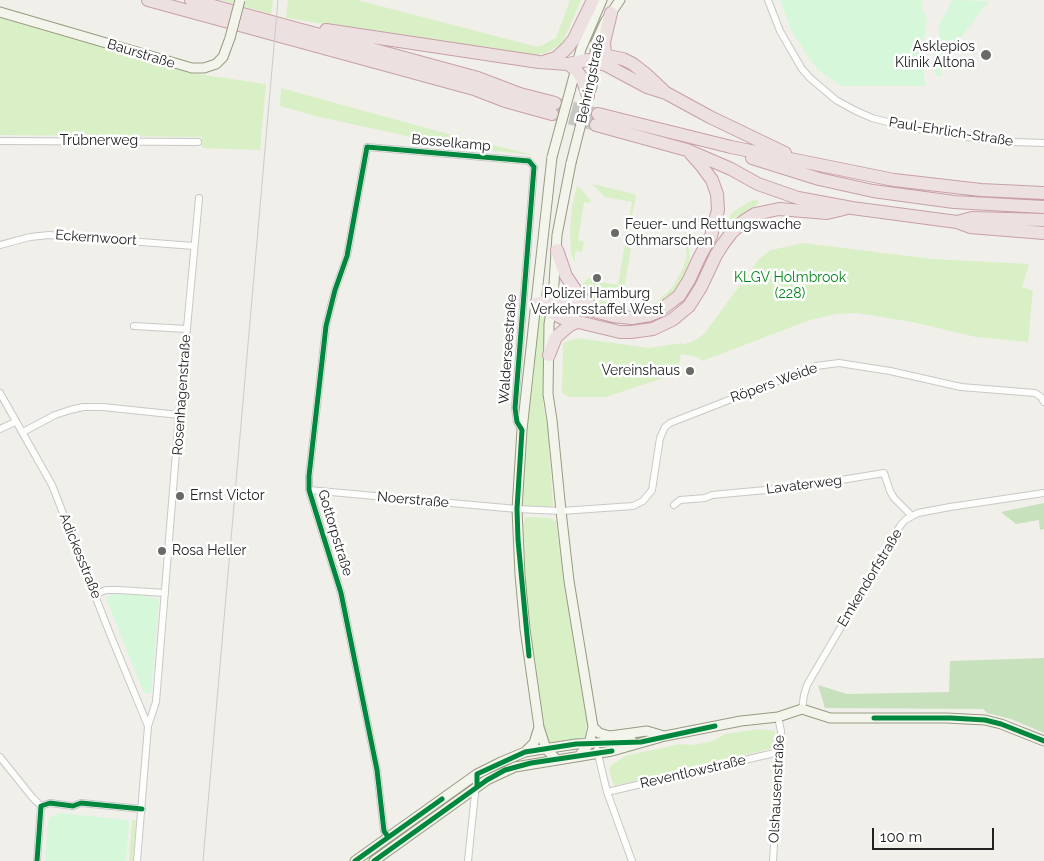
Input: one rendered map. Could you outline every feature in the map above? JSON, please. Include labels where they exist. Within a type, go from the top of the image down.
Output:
[{"type":"highway","points":[[148,0],[474,89],[505,101],[553,109],[478,78],[191,0]]},
{"type":"highway","points":[[539,62],[556,58],[567,48],[574,39],[593,0]]},
{"type":"highway","points":[[612,12],[604,42],[605,53],[610,57],[623,59],[633,64],[648,75],[666,93]]},
{"type":"highway","points":[[259,19],[539,62],[574,65],[594,61],[613,68],[647,87],[666,93],[710,117],[801,161]]},
{"type":"highway","points":[[574,65],[584,82],[588,96]]},
{"type":"highway","points":[[1044,193],[980,190],[894,180],[597,120],[687,150],[731,169],[758,184],[798,198],[852,208],[957,222],[970,227],[1044,233]]},
{"type":"highway","points":[[731,147],[764,162],[819,179],[873,191],[954,202],[1044,207]]},
{"type":"highway","points":[[536,304],[596,312],[623,318],[650,315],[659,311],[679,296],[711,236],[718,210],[717,194],[712,180],[687,150]]},
{"type":"highway","points":[[552,306],[562,318],[620,332],[653,329],[681,313],[696,297],[723,244],[732,232],[750,218],[767,210],[827,212],[852,208]]},
{"type":"highway","points":[[957,222],[972,218],[1044,220]]},
{"type":"highway","points":[[557,250],[560,263],[571,284],[596,312]]},
{"type":"highway","points":[[549,355],[556,336],[577,322]]},
{"type":"main road","name":"Baurstraße","points":[[0,12],[192,68],[204,68],[216,64],[223,57],[240,0]]},
{"type":"main road","name":"Behringstraße","points":[[552,157],[570,91],[574,65],[602,0]]},
{"type":"main road","name":"Behringstraße","points":[[557,250],[559,220],[571,163],[592,86],[594,49],[598,36],[620,0]]},
{"type":"main road","name":"Walderseestraße","points":[[552,157],[522,430],[517,509],[525,629],[539,727],[546,749],[556,759]]},
{"type":"main road","points":[[557,250],[548,394],[569,581],[593,727],[594,747]]},
{"type":"main road","points":[[524,752],[641,742],[709,727],[778,717],[802,710],[830,718],[986,720],[1044,741]]},
{"type":"main road","points":[[355,861],[477,774],[524,752],[534,743],[539,727]]},
{"type":"main road","points":[[593,727],[599,733],[610,736],[648,731],[666,736]]},
{"type":"main road","points":[[374,861],[493,776],[515,767],[579,756],[594,747]]},
{"type":"street","name":"Paul-Ehrlich-Straße","points":[[768,0],[780,31],[802,69],[836,100],[854,110],[875,119],[911,128],[987,140],[1044,143]]},
{"type":"street","name":"Trübnerweg","points":[[0,141],[198,142]]},
{"type":"street","name":"Bosselkamp","points":[[367,147],[509,159],[532,163]]},
{"type":"street","name":"Gottorpstraße","points":[[367,147],[347,256],[335,290],[326,326],[309,490],[341,593],[377,770],[384,831],[388,837]]},
{"type":"street","name":"Walderseestraße","points":[[522,430],[517,422],[515,408],[533,185],[534,167],[532,163]]},
{"type":"street","name":"Rosenhagenstraße","points":[[137,861],[148,726],[156,702],[199,198]]},
{"type":"street","name":"Eckernwoort","points":[[0,246],[30,237],[49,235],[194,246]]},
{"type":"street","points":[[134,326],[187,329]]},
{"type":"street","name":"Röpers Weide","points":[[561,511],[633,506],[644,501],[652,490],[660,438],[665,427],[670,423],[816,366],[840,363],[854,364],[961,387],[1035,393],[1044,402]]},
{"type":"street","name":"Adickesstraße","points":[[0,393],[52,485],[148,726]]},
{"type":"street","points":[[23,432],[55,415],[83,408],[103,407],[180,415]]},
{"type":"street","points":[[0,429],[15,422]]},
{"type":"street","name":"Lavaterweg","points":[[674,505],[680,500],[798,487],[884,472],[890,492],[912,516]]},
{"type":"street","name":"Noerstraße","points":[[309,490],[517,509]]},
{"type":"street","name":"Emkendorfstraße","points":[[802,710],[805,690],[900,526],[912,516],[950,506],[1044,493]]},
{"type":"street","points":[[517,509],[561,511]]},
{"type":"street","points":[[96,594],[106,590],[165,593]]},
{"type":"street","name":"Olshausenstraße","points":[[773,861],[781,727],[778,717]]},
{"type":"street","points":[[594,747],[607,792],[632,861]]},
{"type":"street","name":"Reventlowstraße","points":[[607,792],[779,752]]},
{"type":"street","points":[[0,757],[41,806]]},
{"type":"street","points":[[468,861],[477,774]]},
{"type":"street","points":[[41,806],[50,803],[73,806],[81,803],[142,810]]},
{"type":"street","points":[[36,861],[41,806]]},
{"type":"green space","points":[[221,0],[273,0],[271,14]]},
{"type":"green space","points":[[288,0],[357,0],[538,47],[556,38],[570,0],[581,0],[562,44],[544,54],[526,56],[286,18]]},
{"type":"green space","points":[[780,0],[923,0],[922,7],[927,21],[923,57],[925,86],[841,86],[818,70],[807,55],[791,30]]},
{"type":"green space","points":[[952,0],[989,1],[957,42],[947,50],[941,61],[941,76],[936,76],[934,56],[938,45],[940,22]]},
{"type":"green space","points":[[0,16],[190,73],[266,84],[260,150],[202,148],[202,137],[0,135]]},
{"type":"green space","points":[[281,88],[459,137],[534,155],[457,147],[315,116],[280,106]]},
{"type":"green space","points":[[592,184],[635,194],[636,196],[628,237],[632,242],[625,284],[614,310],[594,301],[580,286],[589,278],[594,281],[618,285],[632,202],[605,197]]},
{"type":"green space","points":[[577,186],[591,201],[590,203],[584,202],[578,240],[584,242],[582,252],[575,251],[575,263],[571,253],[570,231],[572,206]]},
{"type":"green space","points":[[752,200],[759,201],[759,203],[731,225],[730,217],[733,212]]},
{"type":"green space","points":[[686,231],[690,257],[685,276],[675,293],[659,305],[642,312],[672,288],[682,270],[687,256],[684,233]]},
{"type":"green space","name":"KLGV Holmbrook (228)","points":[[803,243],[932,259],[1029,264],[1022,287],[1033,291],[1028,342],[976,337],[912,322],[856,313],[836,314],[810,320],[702,361],[698,357],[681,354],[678,373],[606,397],[569,397],[562,393],[563,343],[577,338],[649,348],[682,343],[683,345],[694,341],[704,334],[760,258],[771,250]]},
{"type":"green space","points":[[541,312],[545,313],[543,404],[548,428],[553,507],[525,506],[522,503],[526,431],[534,375],[537,320]]},
{"type":"green space","points":[[1044,503],[1044,529],[1040,530],[1039,520],[1016,524],[1001,512]]},
{"type":"green space","points":[[525,517],[552,518],[556,521],[564,583],[587,722],[585,738],[547,743],[535,676],[527,602],[523,523],[525,522]]},
{"type":"green space","points":[[115,594],[134,594],[159,599],[151,693],[144,693],[106,598]]},
{"type":"green space","points":[[1044,658],[1044,733],[1011,719],[987,713],[983,709],[825,708],[818,685],[847,694],[949,692],[950,661]]},
{"type":"green space","points":[[758,729],[775,731],[774,748],[614,786],[609,770],[610,766],[625,756],[680,744],[694,745],[713,741],[725,734]]},
{"type":"green space","points":[[438,805],[441,809],[370,861],[360,861]]},
{"type":"green space","points":[[60,813],[128,820],[126,861],[45,861],[48,822],[50,817]]},
{"type":"green space","points":[[132,820],[136,820],[135,840],[133,861],[129,861]]},
{"type":"tunnel","points":[[555,103],[598,114]]},
{"type":"tunnel","points":[[552,114],[596,125]]},
{"type":"tram line","points":[[203,861],[278,0]]},
{"type":"cycle path","points":[[388,837],[384,831],[377,770],[341,593],[309,490],[326,326],[335,290],[347,256],[367,147],[529,161],[534,167],[515,408],[517,422],[522,430],[517,509],[518,540],[529,656]]},
{"type":"cycle path","points":[[874,718],[985,720],[1001,724],[1044,741]]},
{"type":"cycle path","points":[[477,787],[477,774],[525,752],[576,744],[641,742],[715,726]]},
{"type":"cycle path","points":[[374,861],[487,780],[505,770],[531,763],[612,751]]},
{"type":"cycle path","points":[[355,861],[442,799]]},
{"type":"cycle path","points":[[37,861],[41,806],[50,803],[73,806],[81,803],[142,809]]},
{"type":"place","name":"Asklepios Klinik Altona","points":[[986,55]]},
{"type":"place","name":"Feuer- und Rettungswache Othmarschen","points":[[615,233]]},
{"type":"place","name":"Polizei Hamburg Verkehrsstaffel West","points":[[597,278]]},
{"type":"place","name":"Vereinshaus","points":[[690,371]]},
{"type":"place","name":"Ernst Victor","points":[[180,496]]},
{"type":"place","name":"Rosa Heller","points":[[162,551]]}]
